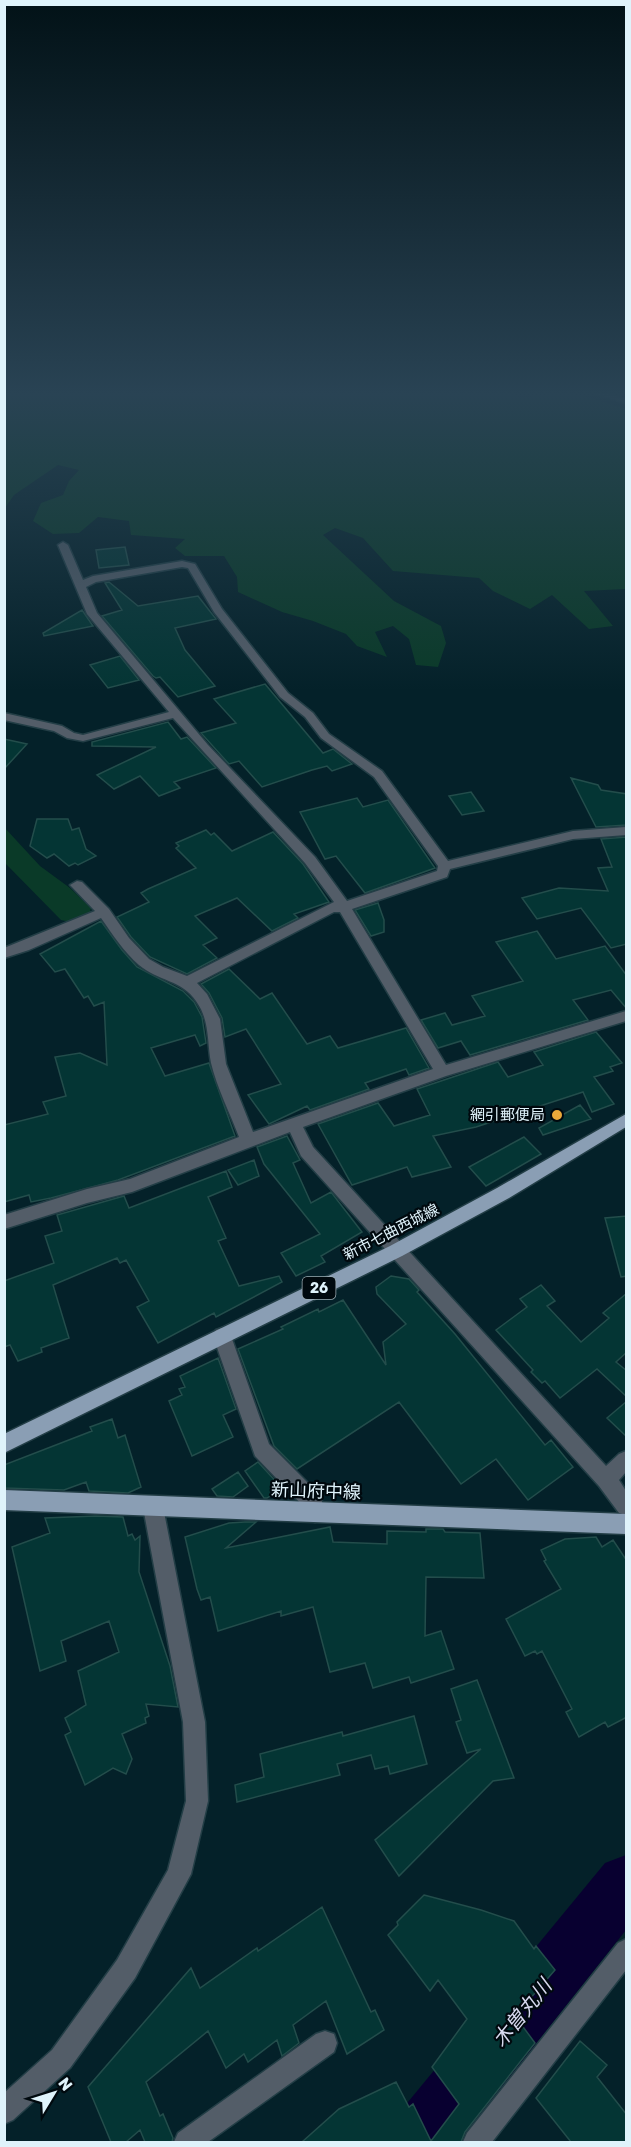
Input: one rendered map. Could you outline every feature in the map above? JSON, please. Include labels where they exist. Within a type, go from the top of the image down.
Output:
[{"type":"main road","name":"新市七曲西城線","points":[[4,1444],[396,1251],[503,1193],[627,1120]]},
{"type":"main road","name":"新山府中線","points":[[4,1500],[627,1524]]},
{"type":"street","points":[[63,545],[92,614],[204,747],[309,860],[344,907],[442,1072]]},
{"type":"street","points":[[79,586],[93,579],[182,564],[192,566],[218,610],[284,695],[309,715],[325,736],[378,774],[445,866]]},
{"type":"street","points":[[4,716],[58,728],[71,736],[82,738],[175,714]]},
{"type":"street","points":[[445,866],[573,835],[627,831]]},
{"type":"street","points":[[188,982],[332,907],[344,907],[442,874],[445,866]]},
{"type":"street","points":[[77,885],[104,912],[124,941],[144,962],[158,971],[188,982],[202,998],[213,1019],[219,1064],[248,1140]]},
{"type":"street","points":[[4,952],[24,946],[104,912]]},
{"type":"street","points":[[4,1222],[87,1196],[132,1185],[248,1140],[442,1072],[627,1016]]},
{"type":"street","points":[[294,1124],[307,1150],[396,1251],[606,1479],[627,1506]]},
{"type":"street","points":[[222,1336],[262,1450],[313,1502],[315,1512]]},
{"type":"street","points":[[606,1479],[627,1460]]},
{"type":"street","points":[[4,2111],[62,2059],[126,1969],[179,1874],[197,1801],[194,1722],[153,1507]]},
{"type":"street","points":[[476,2142],[627,1951]]},
{"type":"street","points":[[187,2142],[325,2043]]},
{"type":"green space","points":[[5,491],[20,491],[14,495],[5,508]]},
{"type":"green space","points":[[65,491],[626,491],[626,589],[584,591],[613,626],[589,629],[552,595],[530,609],[493,591],[479,578],[393,571],[363,538],[335,528],[323,535],[394,601],[441,626],[446,643],[438,667],[416,665],[409,639],[393,626],[375,632],[387,657],[357,646],[346,634],[282,612],[238,592],[237,577],[224,556],[185,556],[175,548],[185,539],[131,535],[129,521],[98,517],[79,533],[53,534],[33,521],[41,503],[63,495]]},
{"type":"green space","points":[[4,827],[40,866],[70,888],[91,908],[90,912],[70,922],[61,920],[5,863]]},
{"type":"building","points":[[125,547],[129,565],[99,568],[96,550]]},
{"type":"building","points":[[109,582],[138,606],[198,596],[216,619],[175,628],[185,650],[215,686],[178,697],[160,677],[153,676],[102,616],[122,610],[105,583]]},
{"type":"building","points":[[82,610],[93,626],[44,636],[43,633]]},
{"type":"building","points":[[120,656],[139,680],[108,688],[90,665]]},
{"type":"building","points":[[265,684],[323,753],[333,749],[352,764],[332,771],[327,766],[262,787],[239,761],[229,764],[201,733],[236,723],[214,699]]},
{"type":"building","points":[[168,722],[181,739],[187,737],[216,768],[174,782],[180,788],[159,796],[140,776],[114,789],[97,775],[156,747],[92,746],[92,742]]},
{"type":"building","points":[[4,739],[27,744],[4,769]]},
{"type":"building","points":[[571,778],[598,785],[601,790],[627,794],[627,825],[596,827]]},
{"type":"building","points":[[471,792],[484,811],[462,815],[449,796]]},
{"type":"building","points":[[357,798],[363,807],[388,800],[435,868],[365,893],[336,856],[325,859],[300,812]]},
{"type":"building","points":[[37,819],[68,819],[72,830],[79,828],[86,849],[96,856],[78,865],[75,863],[69,866],[54,854],[47,858],[30,846]]},
{"type":"building","points":[[206,830],[211,835],[214,833],[232,851],[273,832],[303,864],[329,902],[294,914],[298,918],[272,931],[237,898],[195,916],[217,938],[203,945],[217,958],[187,974],[150,957],[131,937],[117,917],[149,902],[141,893],[196,868],[176,848],[179,846],[176,843]]},
{"type":"building","points":[[627,837],[627,944],[611,948],[581,908],[537,919],[522,898],[559,888],[608,891],[598,868],[612,867],[601,839]]},
{"type":"building","points":[[378,903],[384,920],[384,932],[371,936],[355,910]]},
{"type":"building","points":[[101,921],[137,967],[183,991],[194,1002],[202,1017],[206,1043],[200,1046],[195,1035],[151,1048],[165,1076],[209,1063],[235,1136],[118,1180],[31,1202],[29,1195],[4,1202],[4,1125],[48,1114],[43,1102],[66,1096],[55,1057],[80,1053],[107,1065],[104,1002],[94,1006],[88,996],[84,998],[65,969],[55,972],[40,954]]},
{"type":"building","points":[[537,931],[556,959],[605,946],[627,976],[627,1009],[611,990],[573,1000],[588,1020],[470,1055],[461,1041],[438,1048],[421,1020],[445,1013],[452,1025],[485,1016],[472,996],[523,981],[496,942]]},
{"type":"building","points":[[229,969],[260,999],[272,993],[307,1044],[330,1036],[338,1048],[406,1028],[429,1068],[409,1075],[406,1069],[365,1083],[369,1089],[310,1110],[307,1106],[269,1124],[248,1095],[281,1084],[246,1029],[225,1037],[222,1018],[209,993],[201,984]]},
{"type":"building","points":[[596,1032],[622,1063],[610,1067],[613,1071],[594,1077],[614,1104],[592,1112],[583,1092],[476,1127],[433,1136],[451,1167],[412,1177],[407,1167],[352,1185],[318,1124],[378,1103],[394,1126],[430,1115],[417,1089],[498,1062],[508,1077],[543,1065],[534,1052]]},
{"type":"building","points":[[580,1105],[591,1119],[543,1135],[539,1128]]},
{"type":"building","points":[[287,1136],[300,1160],[293,1163],[311,1203],[331,1192],[362,1232],[321,1256],[325,1262],[296,1276],[281,1253],[320,1234],[264,1164],[257,1147]]},
{"type":"building","points":[[524,1137],[541,1154],[486,1186],[469,1167]]},
{"type":"building","points":[[254,1160],[259,1176],[238,1185],[228,1170]]},
{"type":"building","points":[[226,1171],[232,1187],[208,1197],[226,1238],[218,1241],[239,1286],[279,1276],[282,1282],[216,1317],[214,1313],[158,1343],[137,1307],[149,1301],[126,1260],[120,1263],[117,1258],[53,1285],[69,1338],[41,1348],[42,1352],[18,1361],[10,1345],[4,1347],[4,1281],[54,1263],[45,1236],[62,1231],[57,1215],[124,1196],[129,1208]]},
{"type":"building","points":[[627,1216],[627,1276],[621,1277],[605,1218]]},
{"type":"building","points":[[391,1276],[409,1279],[419,1290],[417,1292],[455,1334],[545,1445],[551,1440],[573,1467],[528,1500],[496,1459],[461,1484],[399,1402],[297,1469],[274,1446],[238,1349],[283,1329],[281,1327],[318,1309],[319,1312],[343,1300],[386,1365],[383,1342],[406,1324],[377,1294],[376,1287]]},
{"type":"building","points":[[541,1285],[555,1301],[547,1306],[581,1342],[609,1318],[603,1313],[627,1293],[627,1352],[616,1362],[627,1371],[627,1397],[597,1369],[560,1398],[545,1381],[542,1383],[531,1372],[533,1370],[496,1330],[527,1307],[520,1299]]},
{"type":"building","points":[[218,1358],[236,1409],[223,1415],[233,1437],[192,1456],[169,1401],[182,1395],[179,1389],[185,1387],[180,1376]]},
{"type":"building","points":[[627,1401],[627,1437],[607,1418]]},
{"type":"building","points":[[112,1419],[118,1438],[125,1435],[141,1487],[128,1493],[89,1491],[86,1482],[64,1490],[4,1488],[4,1465],[92,1431],[90,1427]]},
{"type":"building","points":[[258,1462],[282,1488],[267,1498],[264,1498],[245,1471]]},
{"type":"building","points":[[238,1472],[248,1486],[233,1497],[217,1496],[212,1489]]},
{"type":"building","points":[[123,1517],[128,1536],[132,1534],[135,1540],[140,1536],[139,1572],[170,1666],[178,1707],[146,1704],[149,1716],[145,1718],[146,1723],[122,1734],[132,1759],[126,1774],[113,1768],[85,1785],[65,1735],[71,1732],[65,1718],[86,1705],[78,1671],[119,1652],[109,1621],[61,1641],[66,1661],[40,1671],[12,1547],[50,1533],[45,1518]]},
{"type":"building","points":[[256,1522],[226,1548],[330,1527],[333,1542],[387,1544],[387,1531],[426,1532],[426,1529],[443,1529],[445,1532],[480,1533],[484,1578],[426,1577],[425,1636],[441,1631],[454,1669],[411,1683],[409,1677],[373,1688],[365,1663],[330,1672],[313,1607],[281,1616],[281,1611],[218,1631],[210,1597],[201,1600],[197,1589],[185,1537],[229,1523]]},
{"type":"building","points":[[596,1537],[602,1547],[613,1540],[627,1561],[627,1717],[608,1727],[605,1722],[579,1737],[566,1712],[572,1709],[542,1651],[537,1654],[535,1651],[525,1656],[506,1619],[561,1589],[544,1561],[546,1560],[541,1550],[565,1539]]},
{"type":"building","points":[[477,1680],[514,1778],[493,1781],[399,1876],[375,1840],[481,1749],[467,1753],[456,1722],[461,1720],[451,1689]]},
{"type":"building","points":[[414,1716],[427,1764],[390,1774],[388,1766],[375,1769],[371,1755],[337,1764],[340,1775],[237,1802],[235,1785],[264,1777],[260,1754],[342,1732],[343,1736]]},
{"type":"building","points":[[424,1895],[514,1921],[534,1949],[536,1946],[555,1970],[515,2016],[535,2043],[465,2132],[461,2142],[302,2142],[339,2109],[396,2082],[409,2107],[413,2104],[431,2141],[459,2104],[432,2067],[467,2019],[438,1980],[430,1991],[388,1935],[398,1925],[397,1922]]},
{"type":"building","points":[[322,1907],[371,2012],[375,2010],[384,2030],[347,2054],[326,2001],[293,2025],[299,2043],[282,2056],[277,2040],[248,2062],[244,2054],[226,2068],[208,2031],[146,2082],[160,2116],[163,2114],[173,2138],[172,2142],[145,2142],[140,2130],[126,2142],[111,2142],[88,2087],[191,1968],[200,1988]]},
{"type":"building","points":[[580,2041],[607,2065],[597,2077],[627,2115],[627,2142],[571,2142],[536,2098]]},
{"type":"waterway","name":"木曽丸川","points":[[417,2142],[626,1884]]},
{"type":"place","name":"網引郵便局","points":[[557,1115]]}]
